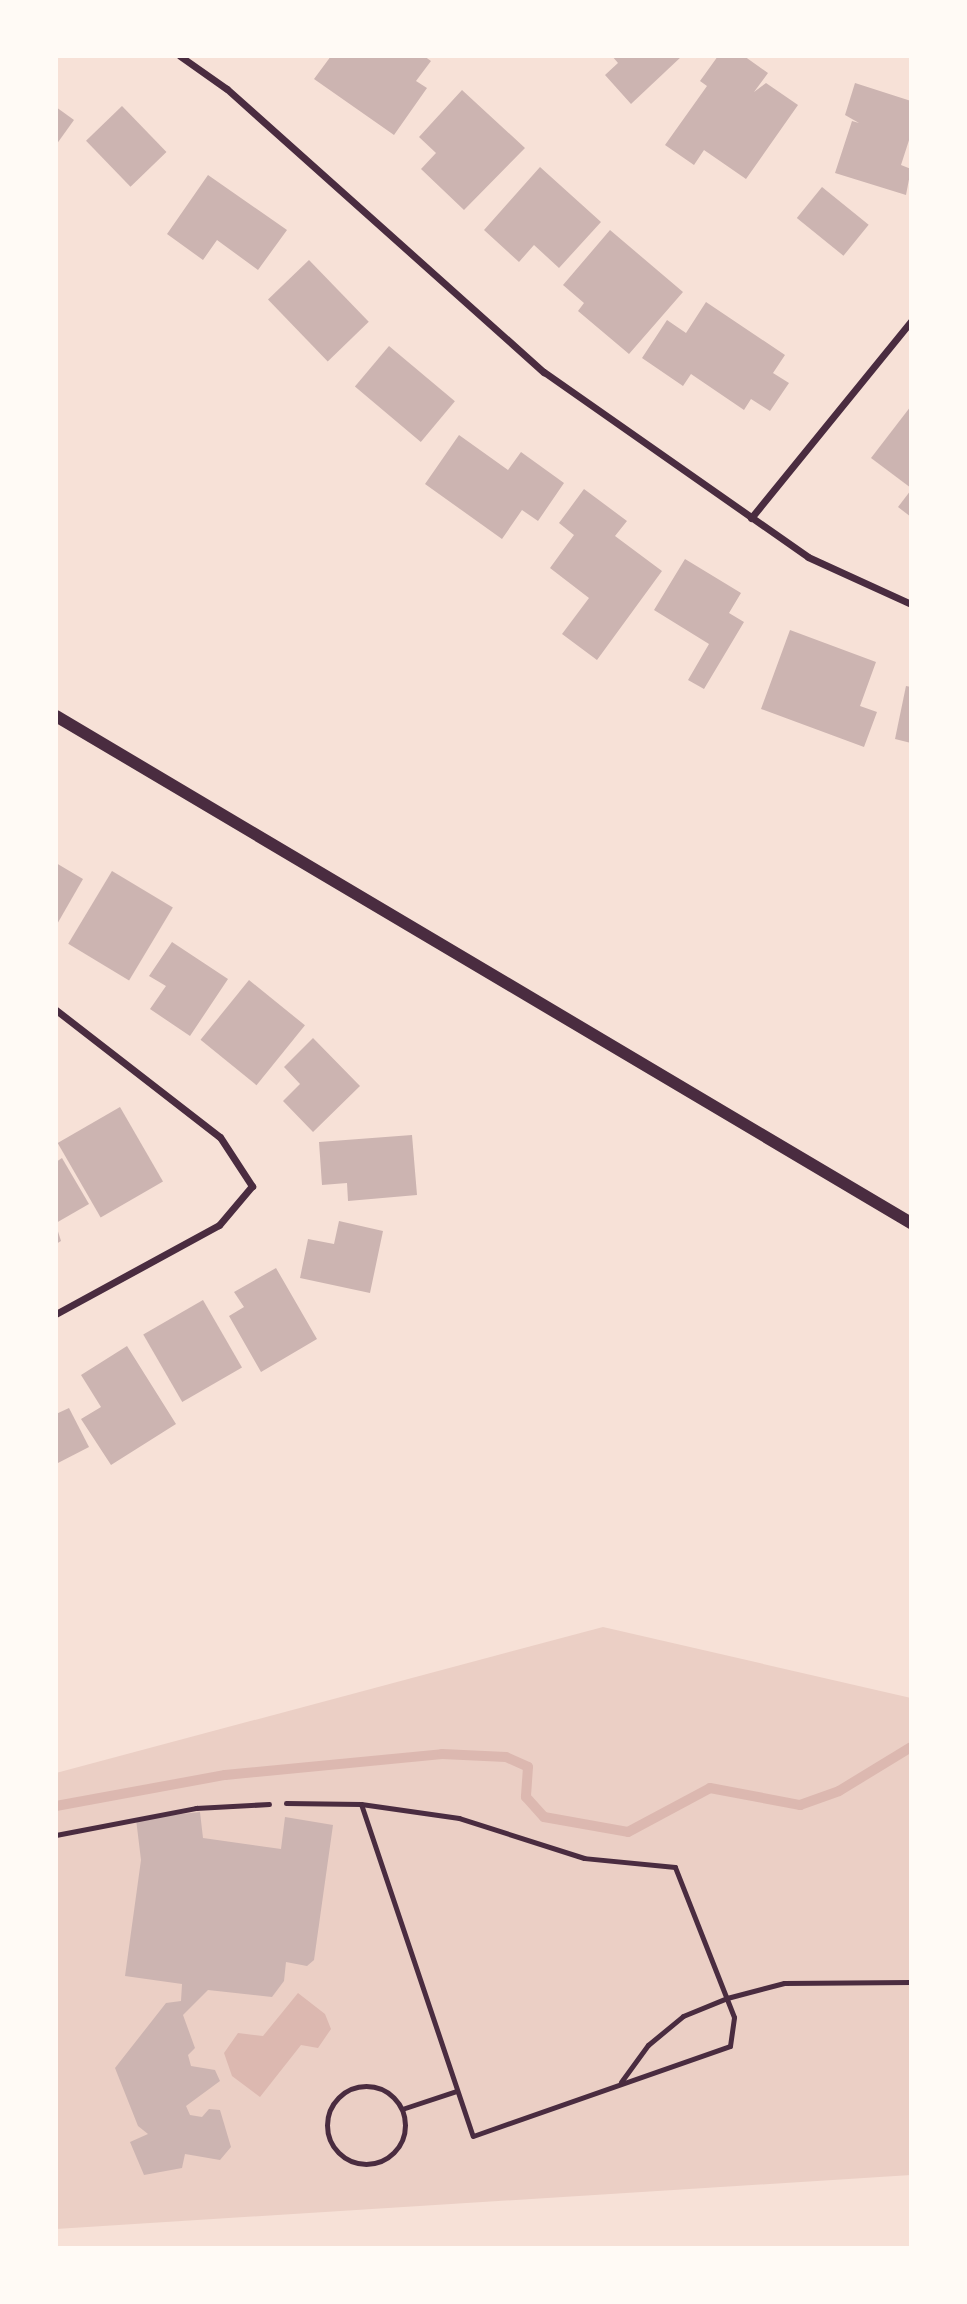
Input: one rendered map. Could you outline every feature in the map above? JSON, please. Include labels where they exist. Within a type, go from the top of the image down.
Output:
[{"type":"street","points":[[180,56],[227,89],[544,372],[808,557],[911,604]]},
{"type":"street","points":[[751,518],[911,321]]},
{"type":"street","points":[[56,716],[911,1223]]},
{"type":"street","points":[[56,1010],[220,1138],[252,1186],[219,1225],[56,1314]]},
{"type":"lane","points":[[286,1803],[361,1804],[459,1818],[584,1858],[675,1867],[734,2017],[730,2046],[473,2136],[361,1804]]},
{"type":"lane","points":[[621,2082],[648,2045],[683,2016],[727,1998],[784,1983],[911,1982]]},
{"type":"lane","points":[[350,2088],[381,2088],[402,2109],[403,2139],[382,2161],[351,2161],[330,2140],[329,2110],[350,2088]]},
{"type":"lane","points":[[402,2109],[456,2091]]},
{"type":"path","points":[[56,1835],[196,1808],[286,1803]]},
{"type":"shaded area","points":[[603,1627],[911,1698],[911,2175],[56,2229],[56,1773]]},
{"type":"shaded area","points":[[298,1993],[325,2014],[331,2029],[318,2048],[301,2045],[260,2097],[232,2076],[224,2053],[238,2033],[263,2036]]},
{"type":"building","points":[[331,56],[424,56],[431,61],[416,81],[427,88],[394,135],[314,79]]},
{"type":"building","points":[[612,56],[682,56],[631,104],[605,75],[618,63]]},
{"type":"building","points":[[718,56],[744,56],[768,73],[754,92],[766,83],[798,105],[746,179],[704,150],[694,165],[665,145],[707,86],[700,81]]},
{"type":"building","points":[[855,83],[911,101],[911,134],[901,165],[911,169],[906,195],[835,173],[852,121],[859,123],[845,115]]},
{"type":"building","points":[[462,90],[525,148],[464,210],[421,169],[436,153],[419,137]]},
{"type":"building","points":[[122,106],[166,152],[130,187],[86,141]]},
{"type":"building","points":[[56,107],[74,120],[56,145]]},
{"type":"building","points":[[540,167],[601,222],[559,268],[534,245],[519,262],[484,230]]},
{"type":"building","points":[[208,175],[287,230],[258,270],[217,240],[203,260],[167,234]]},
{"type":"building","points":[[822,187],[869,225],[843,256],[797,218]]},
{"type":"building","points":[[610,230],[683,292],[629,354],[578,311],[584,303],[563,285]]},
{"type":"building","points":[[309,260],[369,322],[328,361],[268,300]]},
{"type":"building","points":[[706,302],[785,355],[773,373],[789,383],[770,411],[751,399],[744,410],[691,374],[683,386],[642,358],[667,320],[686,333]]},
{"type":"building","points":[[389,346],[455,401],[421,442],[355,387]]},
{"type":"building","points":[[911,406],[911,488],[871,458]]},
{"type":"building","points":[[459,435],[508,470],[521,452],[564,483],[538,521],[522,510],[502,539],[425,484]]},
{"type":"building","points":[[584,489],[627,521],[615,536],[662,571],[597,660],[562,634],[589,598],[550,568],[574,535],[559,523]]},
{"type":"building","points":[[911,490],[911,517],[898,507]]},
{"type":"building","points":[[685,559],[741,593],[729,613],[744,622],[704,689],[688,680],[709,644],[654,610]]},
{"type":"building","points":[[790,630],[876,662],[860,706],[877,712],[864,747],[761,709]]},
{"type":"building","points":[[906,686],[911,687],[911,743],[895,739]]},
{"type":"building","points":[[56,863],[83,879],[56,926]]},
{"type":"building","points":[[112,871],[173,908],[129,980],[68,944]]},
{"type":"building","points":[[172,942],[228,979],[190,1036],[150,1009],[166,986],[149,976]]},
{"type":"building","points":[[249,980],[305,1025],[256,1085],[201,1040]]},
{"type":"building","points":[[313,1038],[360,1086],[313,1132],[283,1101],[300,1084],[284,1067]]},
{"type":"building","points":[[120,1107],[163,1181],[101,1217],[58,1143]]},
{"type":"building","points":[[412,1135],[417,1195],[348,1201],[347,1183],[322,1185],[319,1142]]},
{"type":"building","points":[[62,1158],[89,1204],[56,1223],[56,1162]]},
{"type":"building","points":[[339,1221],[383,1231],[370,1293],[300,1278],[308,1239],[334,1244]]},
{"type":"building","points":[[56,1225],[61,1241],[56,1244]]},
{"type":"building","points":[[276,1268],[317,1339],[261,1372],[229,1316],[244,1307],[234,1292]]},
{"type":"building","points":[[203,1300],[242,1368],[182,1402],[143,1334]]},
{"type":"building","points":[[127,1346],[176,1424],[111,1465],[81,1419],[101,1407],[81,1375]]},
{"type":"building","points":[[69,1408],[89,1447],[56,1464],[56,1414]]},
{"type":"building","points":[[200,1812],[203,1838],[281,1849],[285,1817],[333,1825],[314,1960],[307,1966],[286,1962],[284,1981],[272,1997],[208,1990],[183,2015],[195,2048],[188,2055],[191,2066],[215,2070],[220,2081],[186,2106],[190,2115],[202,2117],[209,2109],[220,2110],[231,2147],[220,2160],[185,2154],[182,2168],[144,2175],[130,2142],[148,2134],[138,2126],[115,2068],[166,2003],[181,2001],[182,1984],[125,1976],[141,1860],[136,1819]]},
{"type":"waterway","points":[[56,1806],[225,1775],[442,1754],[506,1757],[528,1767],[526,1797],[544,1817],[628,1832],[710,1788],[800,1805],[839,1791],[911,1747]]}]
